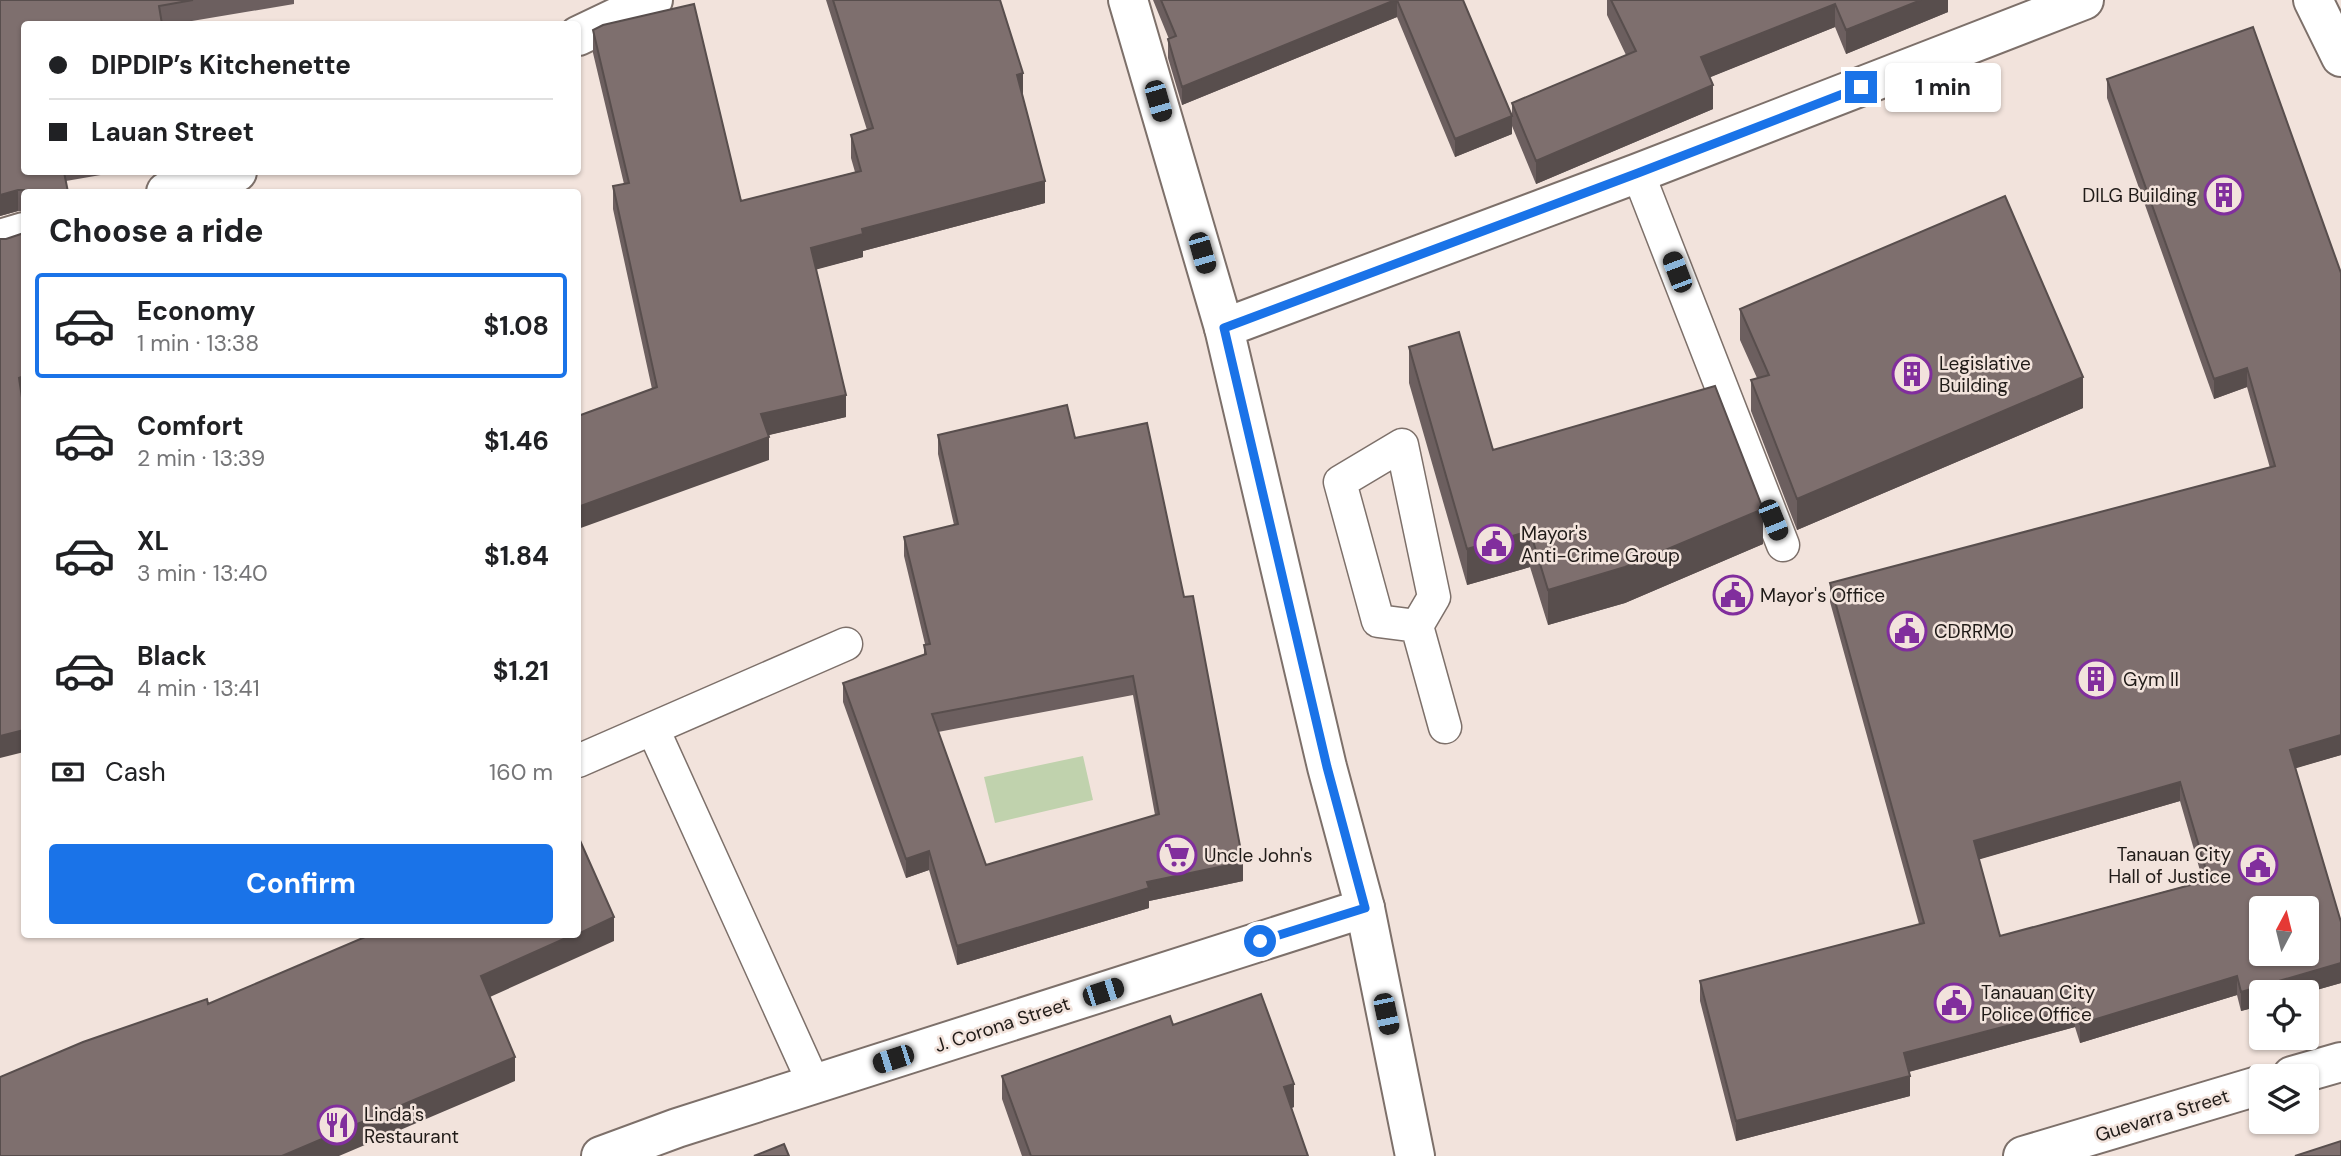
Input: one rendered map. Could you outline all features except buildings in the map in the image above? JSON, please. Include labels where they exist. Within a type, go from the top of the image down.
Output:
[{"type":"street","points":[[581,35],[653,0]]},
{"type":"street","points":[[1128,0],[1224,328],[1327,767],[1365,908],[1415,1156]]},
{"type":"street","points":[[1224,328],[1638,173],[2084,0]]},
{"type":"street","points":[[2313,0],[2341,57]]},
{"type":"street","points":[[177,189],[226,175]]},
{"type":"street","points":[[0,239],[21,233]]},
{"type":"street","name":"J. Corona Street","points":[[601,1156],[677,1128],[1365,908]]},
{"type":"street","points":[[2319,1068],[2341,1062]]},
{"type":"street","name":"Guevarra Street","points":[[2023,1156],[2249,1090]]},
{"type":"lane","points":[[1638,173],[1783,545]]},
{"type":"lane","points":[[1417,626],[1378,621],[1340,482],[1402,445],[1434,597],[1417,626],[1445,727]]},
{"type":"lane","points":[[581,760],[846,644]]},
{"type":"lane","points":[[653,729],[814,1084]]},
{"type":"green space","points":[[1083,756],[1093,800],[995,823],[984,777]]},
{"type":"place","name":"DILG Building","points":[[2224,195]]},
{"type":"place","name":"Legislative Building","points":[[1912,374]]},
{"type":"place","name":"Mayor's Anti-Crime Group","points":[[1494,544]]},
{"type":"place","name":"Mayor's Office","points":[[1733,595]]},
{"type":"place","name":"CDRRMO","points":[[1907,631]]},
{"type":"place","name":"Gym II","points":[[2096,679]]},
{"type":"place","name":"Uncle John's","points":[[1177,855]]},
{"type":"place","name":"Tanauan City Hall of Justice","points":[[2258,865]]},
{"type":"place","name":"Tanauan City Police Office","points":[[1954,1003]]},
{"type":"place","name":"Linda's Restaurant","points":[[337,1125]]},
{"type":"route","points":[[1260,941],[1365,908],[1327,767],[1224,328],[1861,87]]}]
